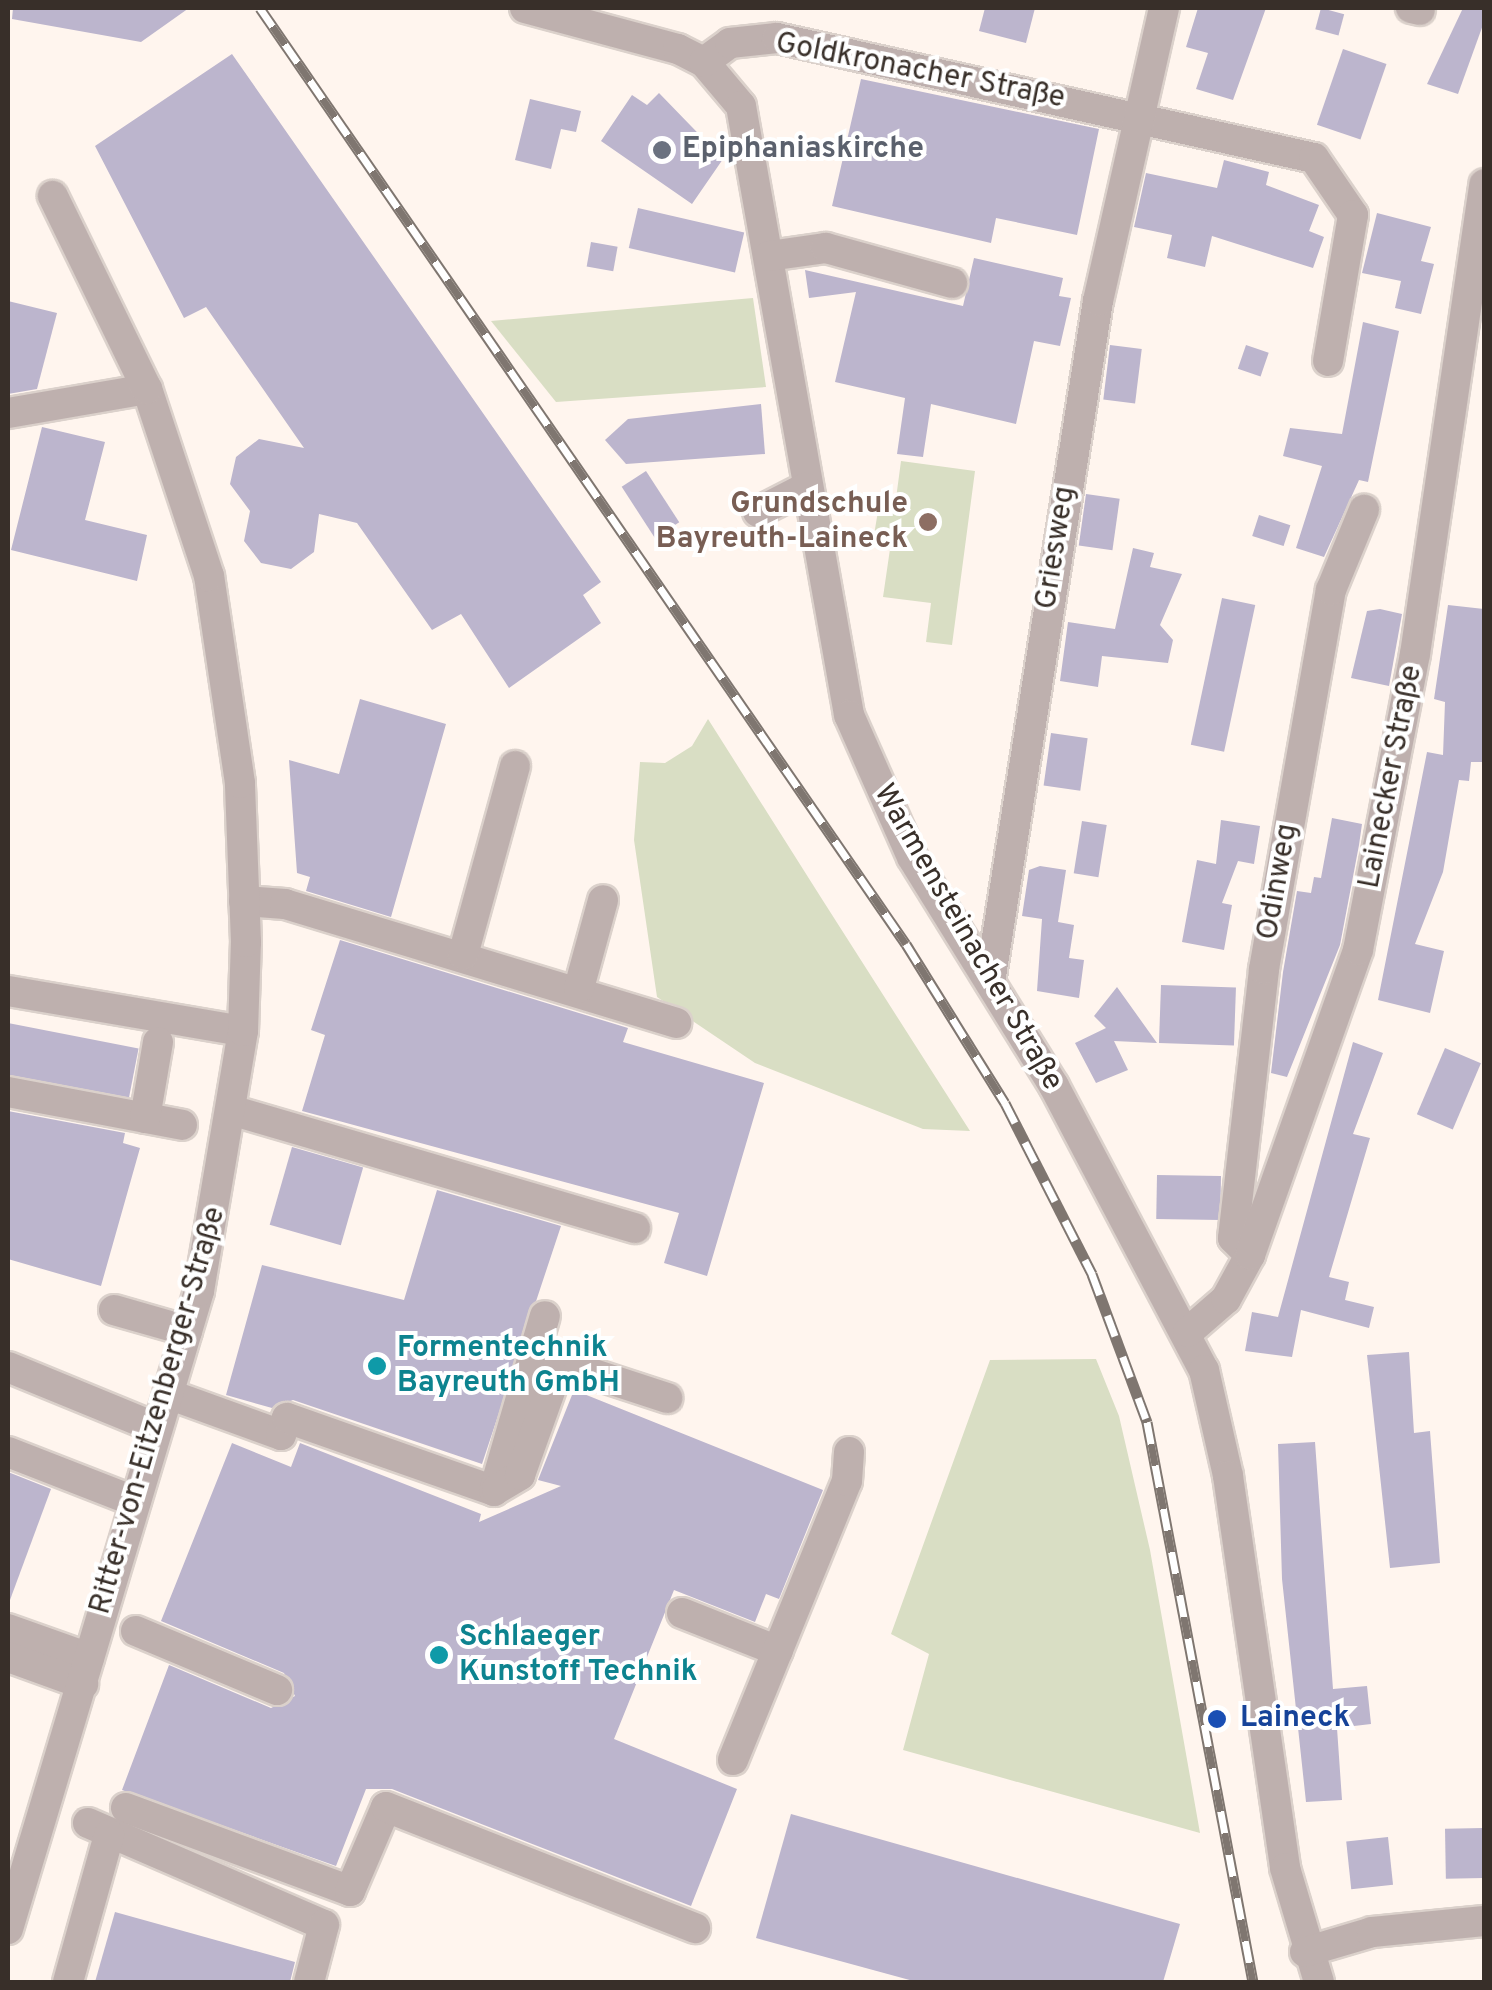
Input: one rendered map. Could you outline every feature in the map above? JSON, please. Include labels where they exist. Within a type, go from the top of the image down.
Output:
[{"type":"street","name":"Warmensteinacher Straße","points":[[526,8],[656,39],[704,62],[741,106],[805,488],[849,715],[876,787],[1188,1332],[1228,1476],[1270,1786],[1306,1952],[1319,1982]]},
{"type":"street","points":[[1140,117],[1164,8]]},
{"type":"street","name":"Goldkronacher Straße","points":[[704,62],[730,43],[777,38],[1314,158],[1353,214],[1328,361]]},
{"type":"street","name":"Griesweg","points":[[990,982],[1098,301],[1140,117]]},
{"type":"street","name":"Lainecker Straße","points":[[1188,1332],[1226,1299],[1250,1256],[1362,932],[1416,654],[1484,184]]},
{"type":"street","name":"Ritter-von-Eitzenberger-Straße","points":[[9,1919],[17,1861],[86,1671],[187,1331],[243,1032],[240,783],[209,576],[147,389],[52,196]]},
{"type":"street","points":[[768,256],[826,248],[952,283]]},
{"type":"street","points":[[8,413],[147,389]]},
{"type":"street","points":[[758,512],[805,488]]},
{"type":"street","name":"Odinweg","points":[[1250,1256],[1233,1238],[1264,970],[1331,590],[1364,510]]},
{"type":"street","points":[[463,955],[515,766]]},
{"type":"street","points":[[579,988],[604,900]]},
{"type":"street","points":[[244,901],[463,955],[579,988],[676,1022]]},
{"type":"street","points":[[8,990],[243,1032]]},
{"type":"street","points":[[145,1118],[158,1042]]},
{"type":"street","points":[[8,1092],[182,1125]]},
{"type":"street","points":[[231,1110],[635,1228]]},
{"type":"street","points":[[114,1310],[187,1331]]},
{"type":"street","points":[[494,1490],[545,1316]]},
{"type":"street","points":[[168,1394],[281,1435],[287,1418],[494,1490],[520,1475],[560,1363],[668,1398]]},
{"type":"street","points":[[8,1367],[156,1428]]},
{"type":"street","points":[[8,1452],[136,1502]]},
{"type":"street","points":[[733,1760],[847,1480],[849,1452]]},
{"type":"street","points":[[682,1612],[778,1651]]},
{"type":"street","points":[[8,1629],[86,1671]]},
{"type":"street","points":[[136,1631],[277,1690]]},
{"type":"street","points":[[8,1657],[86,1671]]},
{"type":"street","points":[[126,1808],[350,1891],[386,1807],[695,1928]]},
{"type":"street","points":[[68,1982],[99,1829],[324,1925],[309,1982]]},
{"type":"street","points":[[1306,1952],[1372,1932],[1484,1922]]},
{"type":"green space","points":[[753,298],[766,387],[556,402],[491,321]]},
{"type":"green space","points":[[901,461],[975,471],[952,645],[926,642],[931,603],[883,597],[890,549],[873,541],[878,511],[895,506]]},
{"type":"green space","points":[[708,719],[970,1131],[923,1129],[755,1063],[657,997],[634,840],[640,762],[665,763],[692,746]]},
{"type":"green space","points":[[1096,1359],[1119,1416],[1150,1550],[1200,1833],[903,1750],[929,1654],[891,1634],[990,1360]]},
{"type":"building","points":[[13,8],[189,8],[141,42],[12,19]]},
{"type":"building","points":[[985,8],[1035,8],[1026,43],[979,31]]},
{"type":"building","points":[[1198,8],[1266,8],[1233,100],[1196,89],[1208,53],[1186,47]]},
{"type":"building","points":[[1321,8],[1344,14],[1338,35],[1315,29]]},
{"type":"building","points":[[1463,8],[1484,8],[1484,22],[1458,94],[1427,84]]},
{"type":"building","points":[[1343,49],[1386,64],[1360,140],[1317,125]]},
{"type":"building","points":[[232,54],[601,582],[583,595],[601,623],[509,688],[461,614],[432,630],[357,523],[319,514],[314,552],[291,569],[261,563],[244,541],[250,511],[230,484],[236,457],[259,439],[304,448],[206,307],[184,318],[95,146]]},
{"type":"building","points":[[861,79],[1099,129],[1077,235],[996,218],[991,243],[832,206]]},
{"type":"building","name":"Epiphaniaskirche","points":[[659,93],[723,159],[692,204],[601,141],[632,95],[647,105]]},
{"type":"building","points":[[530,99],[581,111],[576,132],[561,129],[551,169],[515,160]]},
{"type":"building","points":[[1224,160],[1269,172],[1266,185],[1319,205],[1309,231],[1324,237],[1313,268],[1212,236],[1205,267],[1167,258],[1172,235],[1134,227],[1146,173],[1217,188]]},
{"type":"building","points":[[638,208],[744,233],[735,272],[629,248]]},
{"type":"building","points":[[1377,213],[1431,227],[1421,261],[1434,264],[1421,314],[1395,308],[1401,281],[1362,273]]},
{"type":"building","points":[[591,242],[618,247],[613,271],[587,267]]},
{"type":"building","points":[[974,258],[1063,278],[1059,296],[1071,298],[1060,346],[1034,341],[1016,424],[931,404],[923,457],[897,454],[905,398],[835,382],[856,292],[809,298],[805,270],[963,306]]},
{"type":"building","points":[[8,301],[57,313],[37,389],[8,394]]},
{"type":"building","points":[[1363,322],[1399,331],[1368,482],[1359,480],[1324,557],[1296,548],[1322,466],[1283,456],[1290,428],[1342,434]]},
{"type":"building","points":[[1110,345],[1142,349],[1135,403],[1103,400]]},
{"type":"building","points":[[1246,345],[1269,353],[1261,376],[1238,369]]},
{"type":"building","points":[[761,404],[765,454],[626,464],[605,440],[628,419]]},
{"type":"building","points":[[42,427],[105,442],[85,520],[147,535],[137,581],[11,550]]},
{"type":"building","points":[[646,471],[679,522],[655,538],[622,487]]},
{"type":"building","points":[[1086,494],[1120,499],[1112,550],[1079,545]]},
{"type":"building","points":[[1259,515],[1290,525],[1284,546],[1252,536]]},
{"type":"building","points":[[1133,548],[1154,553],[1150,567],[1182,574],[1160,625],[1173,640],[1168,663],[1102,656],[1098,687],[1060,681],[1068,622],[1115,629]]},
{"type":"building","points":[[1222,598],[1255,605],[1224,752],[1191,745]]},
{"type":"building","points":[[1448,605],[1484,609],[1484,762],[1471,762],[1469,781],[1459,780],[1443,872],[1415,944],[1444,951],[1430,1013],[1378,1000],[1427,752],[1443,755],[1445,702],[1434,699]]},
{"type":"building","points":[[1380,609],[1402,614],[1389,686],[1351,678],[1367,611]]},
{"type":"building","points":[[360,699],[446,724],[391,917],[306,891],[310,877],[297,873],[289,760],[339,774]]},
{"type":"building","points":[[1051,733],[1088,738],[1080,791],[1044,785]]},
{"type":"building","points":[[1332,818],[1362,824],[1359,845],[1340,945],[1287,1077],[1271,1073],[1297,891],[1311,893],[1314,877],[1321,878]]},
{"type":"building","points":[[1221,820],[1260,826],[1254,864],[1238,861],[1222,903],[1232,905],[1224,950],[1182,942],[1197,860],[1216,864]]},
{"type":"building","points":[[1082,821],[1107,825],[1098,877],[1074,873]]},
{"type":"building","points":[[1040,866],[1066,870],[1058,922],[1074,925],[1069,958],[1084,960],[1079,998],[1037,991],[1042,919],[1022,916],[1029,870]]},
{"type":"building","points":[[340,940],[628,1028],[623,1042],[764,1083],[707,1276],[664,1263],[679,1213],[302,1111],[325,1035],[311,1030]]},
{"type":"building","points":[[1161,985],[1236,988],[1234,1046],[1159,1043]]},
{"type":"building","points":[[1117,987],[1157,1043],[1114,1041],[1128,1070],[1096,1083],[1075,1043],[1106,1028],[1094,1016]]},
{"type":"building","points":[[8,1023],[139,1048],[129,1098],[8,1075]]},
{"type":"building","points":[[1353,1042],[1383,1053],[1353,1134],[1370,1138],[1329,1277],[1349,1282],[1345,1300],[1374,1307],[1369,1328],[1301,1310],[1292,1357],[1245,1351],[1252,1312],[1278,1317]]},
{"type":"building","points":[[1445,1048],[1481,1063],[1453,1130],[1417,1114]]},
{"type":"building","points":[[8,1111],[125,1133],[123,1143],[140,1148],[101,1286],[8,1259]]},
{"type":"building","points":[[292,1147],[363,1167],[341,1245],[270,1225]]},
{"type":"building","points":[[1157,1175],[1221,1176],[1220,1220],[1156,1219]]},
{"type":"building","name":"Formentechnik Bayreuth GmbH","points":[[437,1190],[561,1226],[482,1464],[293,1400],[272,1408],[226,1395],[262,1265],[404,1300]]},
{"type":"building","points":[[1409,1352],[1414,1433],[1430,1431],[1440,1563],[1390,1568],[1367,1355]]},
{"type":"building","name":"Schlaeger Kunstoff Technik","points":[[574,1390],[823,1490],[779,1599],[766,1594],[755,1622],[674,1590],[614,1739],[737,1789],[691,1906],[392,1789],[366,1789],[336,1866],[122,1790],[169,1665],[271,1708],[295,1696],[284,1673],[161,1621],[232,1443],[291,1467],[300,1443],[481,1514],[479,1522],[561,1486],[538,1480]]},
{"type":"building","points":[[1315,1442],[1333,1689],[1367,1686],[1371,1724],[1337,1728],[1342,1800],[1306,1802],[1282,1579],[1278,1444]]},
{"type":"building","points":[[8,1472],[51,1489],[10,1600],[8,1600]]},
{"type":"building","points":[[791,1814],[1180,1924],[1163,1982],[917,1982],[756,1938]]},
{"type":"building","points":[[1483,1828],[1484,1878],[1446,1879],[1445,1829]]},
{"type":"building","points":[[1388,1837],[1393,1885],[1351,1889],[1346,1841]]},
{"type":"building","points":[[115,1912],[295,1962],[290,1982],[95,1982]]},
{"type":"railway","points":[[260,8],[906,944],[1005,1103],[1092,1274],[1147,1422],[1253,1982]]},
{"type":"place","name":"Epiphaniaskirche","points":[[662,150]]},
{"type":"place","name":"Grundschule Bayreuth-Laineck","points":[[928,522]]},
{"type":"place","name":"Formentechnik Bayreuth GmbH","points":[[377,1366]]},
{"type":"place","name":"Schlaeger Kunstoff Technik","points":[[439,1655]]},
{"type":"place","name":"Laineck","points":[[1217,1719]]}]
